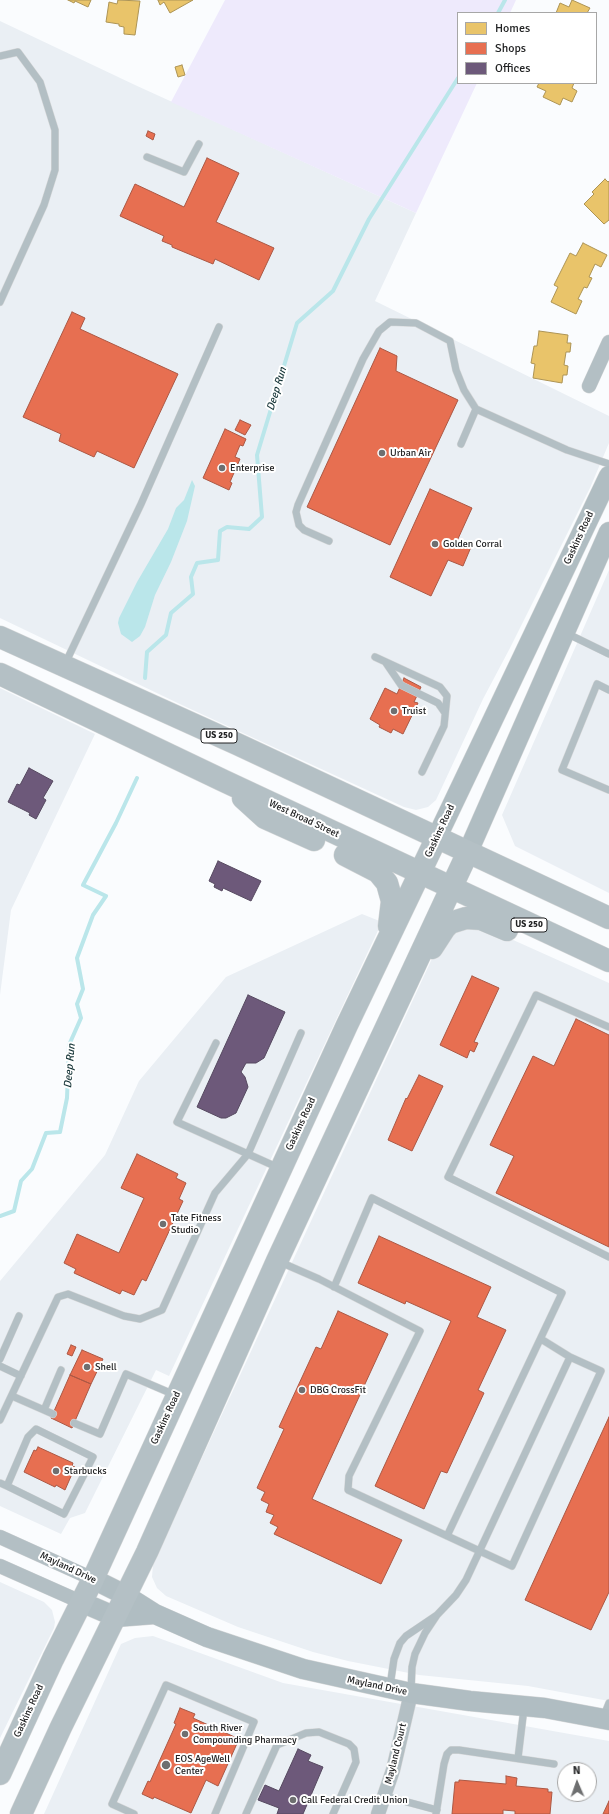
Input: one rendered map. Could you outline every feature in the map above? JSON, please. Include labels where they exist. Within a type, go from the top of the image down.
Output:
[{"type":"main road","name":"Gaskins Road","points":[[0,1774],[93,1579],[388,939],[609,476]]},
{"type":"main road","points":[[21,1814],[61,1728],[147,1552],[277,1260],[450,887],[468,852],[609,532]]},
{"type":"main road","name":"US 250","points":[[0,637],[437,837],[609,918]]},
{"type":"main road","name":"West Broad Street","points":[[0,674],[602,958]]},
{"type":"main road","points":[[224,781],[265,818],[378,872],[387,883],[391,892],[392,901],[388,939]]},
{"type":"main road","points":[[382,1035],[404,1009],[440,933],[450,923],[457,920],[473,918],[481,919],[518,936],[602,958]]},
{"type":"main road","name":"Mayland Drive","points":[[93,1579],[125,1595],[154,1614],[207,1637],[303,1669],[411,1693],[470,1701],[607,1714]]},
{"type":"main road","name":"Mayland Drive","points":[[81,1602],[116,1617],[154,1614]]},
{"type":"street","points":[[589,386],[609,342]]},
{"type":"street","name":"Mayland Drive","points":[[0,1537],[93,1579]]},
{"type":"street","name":"Mayland Drive","points":[[0,1566],[81,1602]]},
{"type":"street","name":"Mayland Court","points":[[378,1814],[393,1770],[411,1693]]},
{"type":"lane","points":[[0,56],[18,52],[40,82],[55,130],[55,170],[44,205],[0,302]]},
{"type":"lane","points":[[146,157],[184,172],[199,144]]},
{"type":"lane","points":[[328,541],[304,530],[299,525],[296,512],[363,359],[379,331],[390,322],[416,323],[450,341],[456,370],[464,390],[476,409],[567,450],[609,464]]},
{"type":"lane","points":[[64,666],[141,504],[219,327]]},
{"type":"lane","points":[[461,444],[476,409]]},
{"type":"lane","points":[[564,632],[609,654]]},
{"type":"lane","points":[[375,657],[440,687],[447,696],[444,726],[422,772]]},
{"type":"lane","points":[[385,661],[401,685],[438,703],[445,713]]},
{"type":"lane","points":[[609,690],[597,684],[562,770],[609,790]]},
{"type":"lane","points":[[609,1027],[536,995],[448,1177],[609,1257]]},
{"type":"lane","points":[[0,1420],[58,1297],[68,1294],[124,1316],[140,1319],[162,1310],[215,1193],[248,1154],[300,1033]]},
{"type":"lane","points":[[216,1044],[177,1122],[281,1169]]},
{"type":"lane","points":[[334,1287],[372,1198],[562,1293],[448,1536]]},
{"type":"lane","points":[[277,1260],[420,1331],[348,1476],[348,1490],[512,1566],[600,1371],[570,1357],[541,1340]]},
{"type":"lane","points":[[0,1359],[19,1316]]},
{"type":"lane","points":[[411,1693],[410,1680],[415,1654],[424,1633],[437,1615],[456,1595],[466,1580],[570,1357]]},
{"type":"lane","points":[[0,1366],[21,1376]]},
{"type":"lane","points":[[44,1410],[61,1370]]},
{"type":"lane","points":[[74,1423],[100,1434],[126,1374],[177,1396]]},
{"type":"lane","points":[[12,1396],[53,1414]]},
{"type":"lane","points":[[36,1429],[93,1457],[64,1514],[3,1485],[28,1437],[36,1429]]},
{"type":"lane","points":[[390,1689],[394,1659],[400,1643],[406,1636],[437,1615]]},
{"type":"lane","points":[[134,1814],[112,1804],[166,1685],[254,1722],[215,1814]]},
{"type":"lane","points":[[518,1758],[524,1706]]},
{"type":"lane","points":[[246,1814],[277,1745],[306,1733],[319,1732],[349,1744],[354,1750],[356,1762],[333,1814]]},
{"type":"lane","points":[[385,1796],[436,1812],[444,1764],[447,1754],[451,1750],[554,1764]]},
{"type":"shaded area","points":[[225,0],[516,0],[510,12],[457,12],[457,84],[477,84],[416,213],[171,102]]},
{"type":"shaded area","points":[[0,21],[135,85],[416,213],[375,301],[609,416],[609,443],[590,488],[483,699],[436,800],[428,807],[416,810],[404,807],[184,706],[0,618]]},
{"type":"shaded area","points":[[609,570],[609,893],[515,846],[502,815]]},
{"type":"shaded area","points":[[0,688],[95,734],[11,910],[0,995]]},
{"type":"shaded area","points":[[362,914],[382,922],[169,1376],[156,1370],[85,1513],[70,1518],[61,1534],[0,1506],[0,1281],[105,1155],[139,1081],[226,977]]},
{"type":"shaded area","points":[[482,926],[609,983],[609,1701],[528,1686],[419,1675],[348,1661],[313,1652],[238,1627],[166,1596],[157,1588],[152,1577],[153,1564],[441,939],[447,933]]},
{"type":"shaded area","points":[[0,1582],[44,1602],[52,1610],[55,1622],[54,1628],[0,1738]]},
{"type":"shaded area","points":[[153,1636],[283,1683],[609,1741],[609,1814],[44,1814],[121,1644],[135,1638]]},
{"type":"water","points":[[192,480],[195,486],[187,521],[171,562],[155,595],[145,627],[140,636],[132,642],[121,634],[118,623],[119,618],[137,582],[168,529],[176,508],[184,500]]},
{"type":"building: Homes","points":[[68,0],[91,0],[88,7],[75,1],[74,3]]},
{"type":"building: Homes","points":[[118,0],[140,1],[135,35],[124,34],[124,27],[119,26],[119,24],[106,22],[109,2],[117,4]]},
{"type":"building: Homes","points":[[158,0],[193,0],[170,13],[164,2],[160,5]]},
{"type":"building: Homes","points":[[572,0],[590,8],[588,12],[556,12],[560,3],[569,7]]},
{"type":"building: Homes","points":[[182,65],[185,75],[178,77],[175,67]]},
{"type":"building: Homes","points":[[538,84],[574,84],[572,88],[577,91],[572,102],[563,98],[560,105],[543,97],[546,91],[537,87]]},
{"type":"building: Homes","points":[[605,179],[608,182],[609,181],[609,220],[604,224],[584,204],[594,194],[592,192]]},
{"type":"building: Homes","points":[[583,243],[607,255],[601,267],[595,264],[589,277],[592,278],[587,288],[584,287],[578,299],[582,301],[576,314],[551,302],[558,287],[554,285],[570,253],[576,256]]},
{"type":"building: Homes","points":[[539,331],[568,335],[567,343],[571,343],[570,352],[566,352],[564,365],[568,366],[567,375],[563,375],[562,383],[533,378],[535,364],[531,363],[534,346],[537,346]]},
{"type":"building: Shops","points":[[148,131],[155,134],[153,140],[146,136]]},
{"type":"building: Shops","points":[[207,158],[239,173],[216,222],[274,248],[259,280],[215,259],[213,264],[172,247],[172,245],[162,241],[164,236],[120,216],[135,184],[184,207]]},
{"type":"building: Shops","points":[[72,312],[85,318],[80,329],[178,374],[134,468],[97,451],[94,457],[59,441],[61,434],[23,417]]},
{"type":"building: Shops","name":"Urban Air","points":[[380,348],[397,356],[396,371],[458,400],[390,545],[307,507]]},
{"type":"building: Shops","points":[[240,420],[251,425],[245,435],[235,430]]},
{"type":"building: Shops","name":"Enterprise","points":[[225,429],[246,439],[243,446],[240,445],[235,457],[240,459],[230,482],[232,483],[229,490],[203,478]]},
{"type":"building: Shops","name":"Golden Corral","points":[[430,489],[472,508],[457,541],[471,547],[463,566],[448,560],[431,596],[390,577]]},
{"type":"building: Shops","name":"Truist","points":[[404,678],[421,687],[414,702],[418,703],[403,734],[393,729],[391,733],[379,727],[380,725],[370,719],[385,688],[397,694]]},
{"type":"building: Shops","points":[[472,976],[499,988],[474,1042],[478,1043],[474,1052],[470,1050],[467,1058],[440,1045]]},
{"type":"building: Shops","points":[[576,1019],[609,1035],[609,1247],[496,1193],[514,1156],[490,1145],[533,1056],[554,1066]]},
{"type":"building: Shops","points":[[419,1075],[443,1086],[412,1151],[388,1140],[406,1098],[407,1099]]},
{"type":"building: Shops","points":[[137,1154],[178,1174],[176,1178],[186,1183],[179,1199],[183,1201],[146,1281],[142,1279],[134,1295],[122,1290],[120,1294],[74,1273],[76,1269],[64,1263],[77,1234],[119,1253],[144,1198],[121,1188]]},
{"type":"building: Shops","points":[[379,1236],[491,1287],[477,1317],[506,1330],[478,1390],[484,1393],[447,1473],[441,1471],[424,1509],[375,1486],[451,1321],[406,1301],[405,1304],[358,1283]]},
{"type":"building: Shops","points":[[338,1311],[388,1334],[312,1499],[402,1540],[381,1584],[274,1534],[278,1527],[270,1523],[274,1515],[266,1512],[269,1504],[261,1500],[265,1492],[257,1488],[284,1429],[279,1427],[316,1347],[321,1349]]},
{"type":"building: Shops","points":[[71,1345],[76,1347],[72,1356],[67,1354]]},
{"type":"building: Shops","name":"Shell","points":[[82,1350],[103,1359],[91,1384],[70,1375]]},
{"type":"building: Shops","name":"Shell","points":[[70,1375],[91,1384],[72,1428],[51,1418]]},
{"type":"building: Shops","points":[[609,1417],[609,1592],[591,1630],[525,1600]]},
{"type":"building: Shops","points":[[38,1447],[73,1463],[72,1466],[75,1467],[65,1490],[56,1485],[55,1487],[24,1472],[34,1450],[36,1451]]},
{"type":"building: Shops","points":[[180,1708],[195,1714],[193,1718],[239,1739],[218,1786],[206,1780],[191,1813],[154,1797],[153,1799],[142,1794],[148,1781],[150,1782],[176,1724],[174,1723]]},
{"type":"building: Shops","points":[[506,1776],[517,1778],[516,1786],[548,1789],[548,1792],[552,1792],[550,1814],[515,1814],[515,1811],[503,1810],[503,1814],[452,1814],[455,1782],[459,1782],[459,1780],[506,1784]]},
{"type":"building: Shops","points":[[609,1801],[609,1814],[603,1814]]},
{"type":"building: Offices","points":[[29,768],[53,781],[43,798],[46,800],[36,819],[29,815],[30,813],[8,802],[17,784],[20,785]]},
{"type":"building: Offices","points":[[218,861],[261,881],[251,901],[223,888],[222,891],[214,887],[215,884],[209,881]]},
{"type":"building: Offices","points":[[248,995],[285,1012],[264,1058],[256,1063],[246,1063],[241,1072],[245,1077],[248,1087],[236,1113],[226,1118],[221,1118],[197,1107]]},
{"type":"building: Offices","points":[[298,1749],[311,1755],[308,1761],[323,1767],[303,1814],[277,1814],[279,1808],[258,1800],[265,1785],[279,1791]]},
{"type":"waterway","name":"Deep Run","points":[[499,12],[505,0]]},
{"type":"waterway","name":"Deep Run","points":[[145,678],[147,652],[166,635],[171,613],[193,594],[191,577],[197,563],[218,560],[220,531],[227,527],[249,529],[262,517],[257,455],[297,323],[333,291],[369,219],[457,80]]},
{"type":"waterway","name":"Deep Run","points":[[0,1216],[14,1211],[21,1181],[32,1169],[46,1133],[60,1132],[67,1098],[69,1045],[81,1018],[77,1004],[83,989],[77,958],[93,915],[106,896],[83,885],[116,823],[137,778]]},
{"type":"place","name":"Urban Air","points":[[382,453]]},
{"type":"place","name":"Enterprise","points":[[222,468]]},
{"type":"place","name":"Golden Corral","points":[[435,544]]},
{"type":"place","name":"Truist","points":[[394,711]]},
{"type":"place","name":"Tate Fitness Studio","points":[[163,1224]]},
{"type":"place","name":"Shell","points":[[87,1367]]},
{"type":"place","name":"DBG CrossFit","points":[[302,1390]]},
{"type":"place","name":"Starbucks","points":[[56,1471]]},
{"type":"place","name":"South River Compounding Pharmacy","points":[[185,1734]]},
{"type":"place","name":"EOS AgeWell Center","points":[[166,1765]]},
{"type":"place","name":"Call Federal Credit Union","points":[[293,1800]]}]
